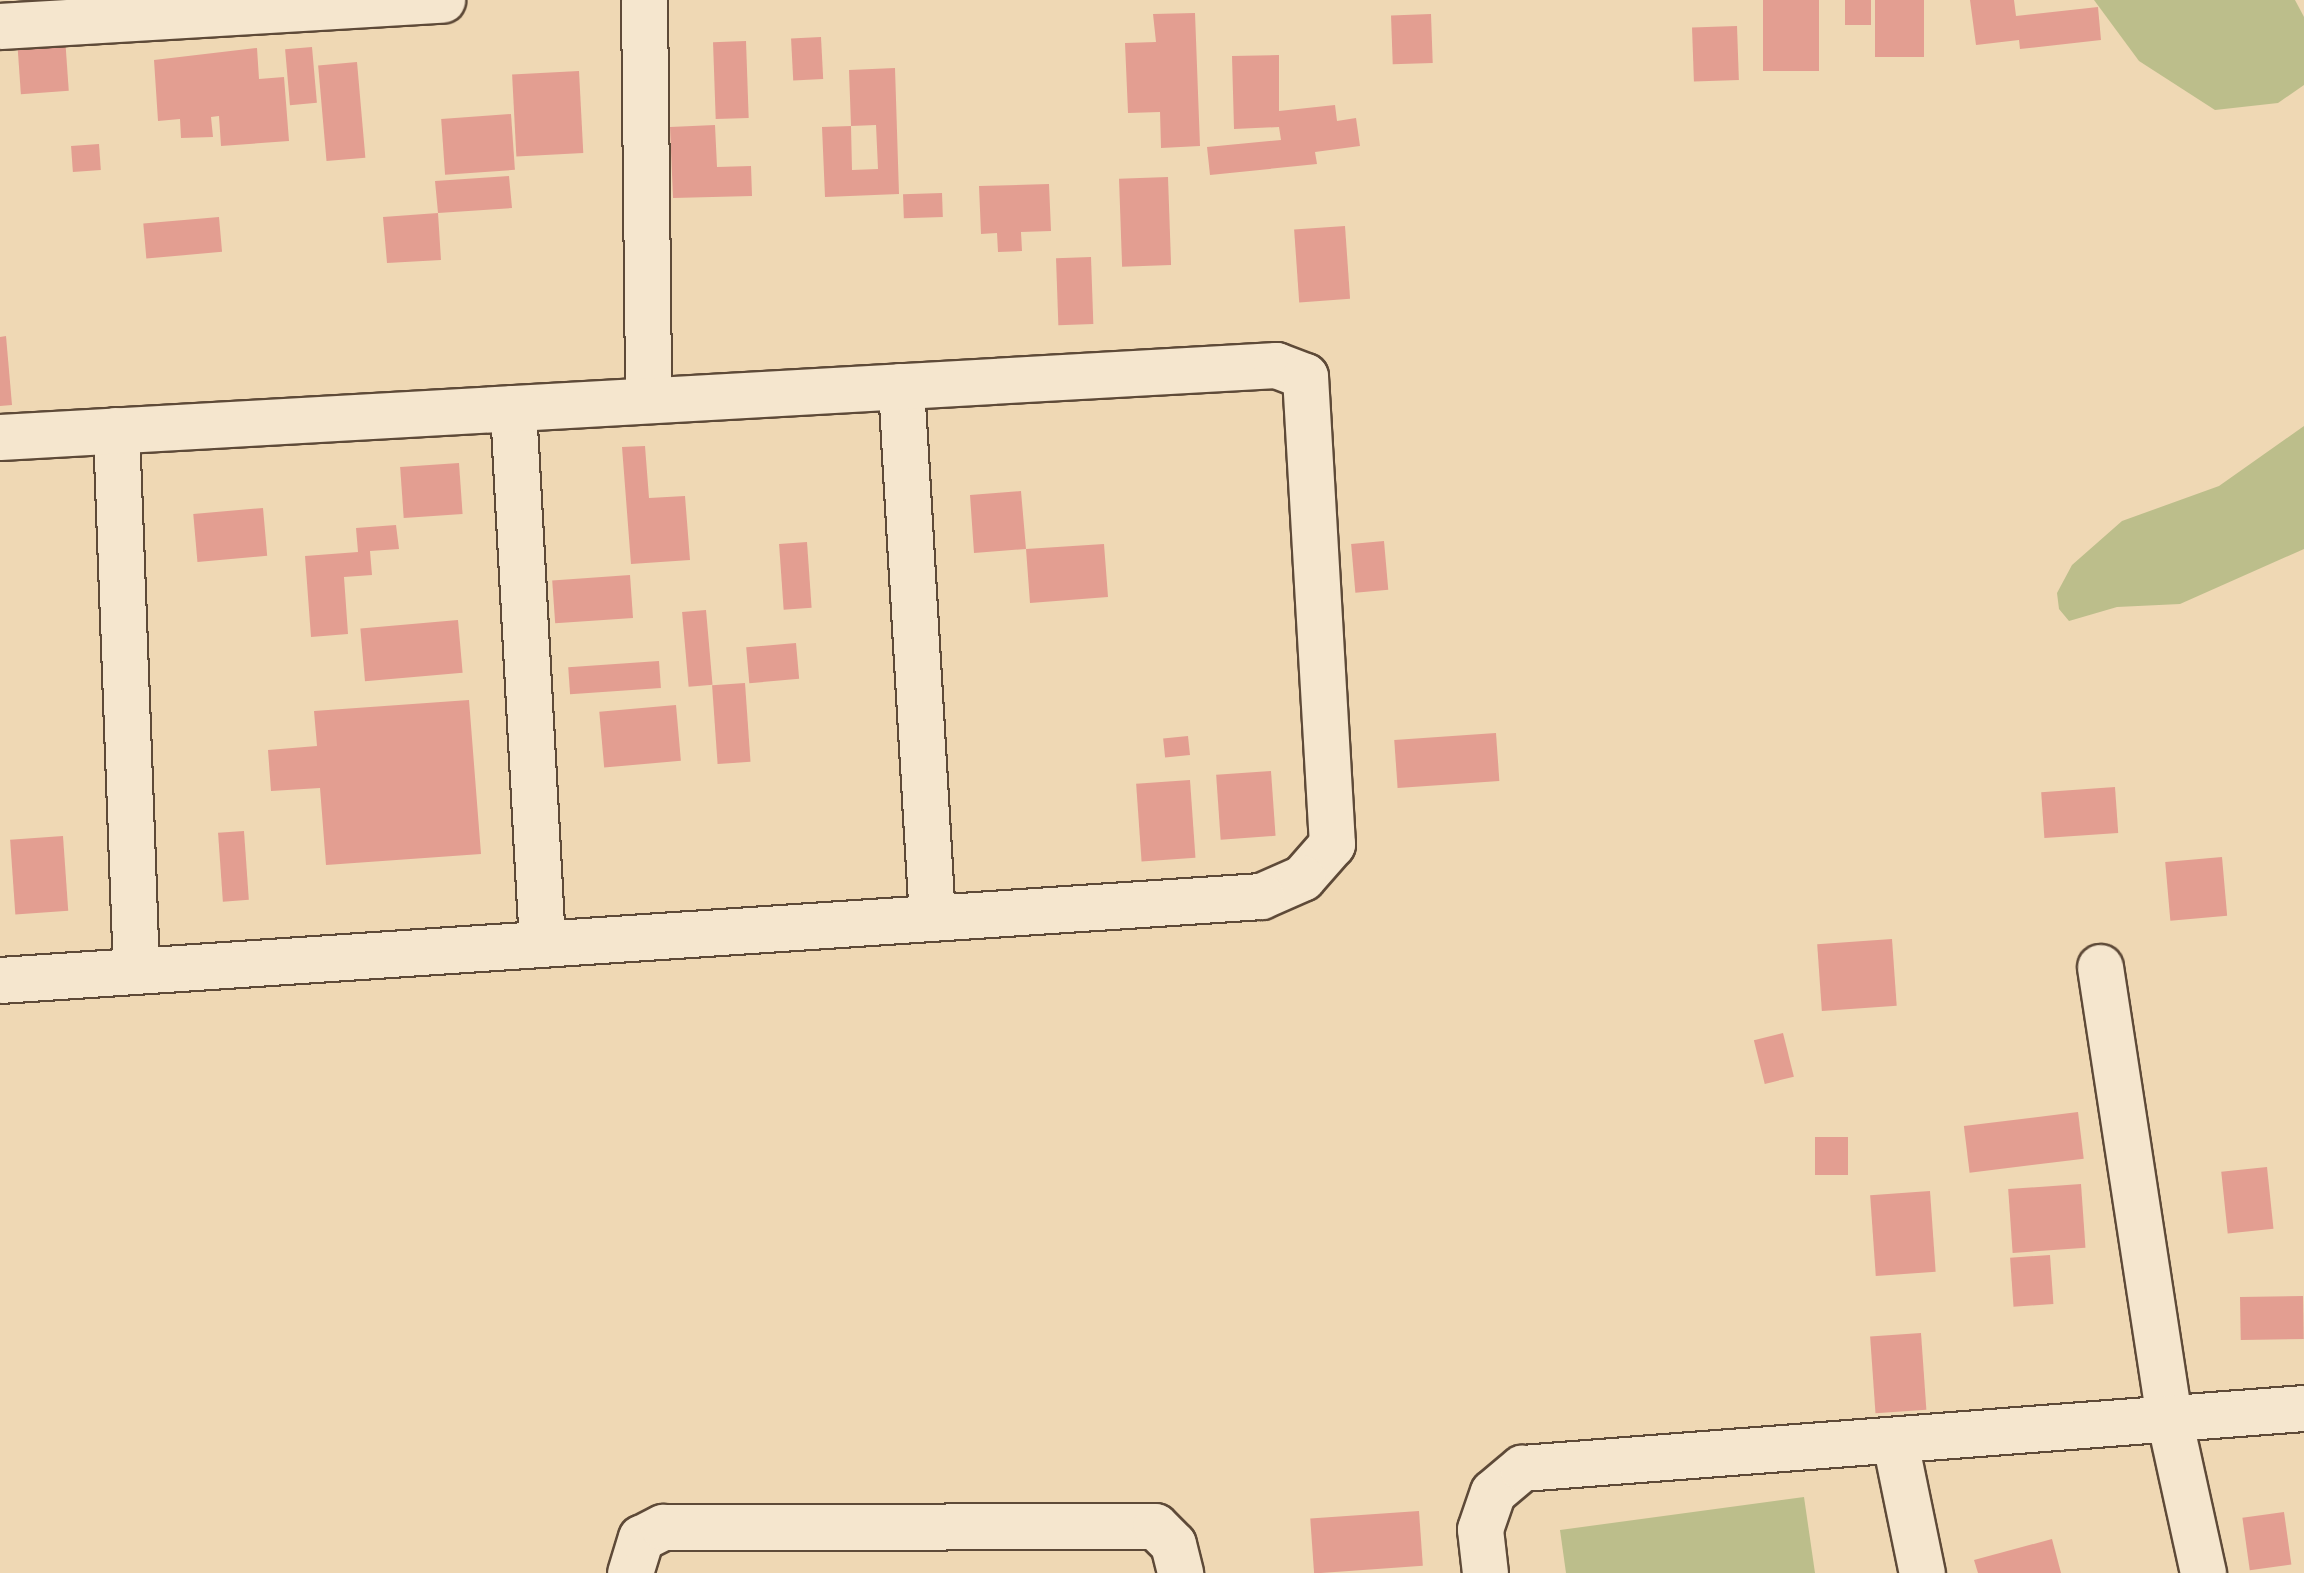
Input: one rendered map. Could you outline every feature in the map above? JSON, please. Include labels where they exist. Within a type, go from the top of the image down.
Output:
[{"type":"street","points":[[0,26],[442,0]]},
{"type":"street","points":[[644,0],[648,400]]},
{"type":"street","points":[[0,437],[1276,365],[1305,376],[1332,844],[1302,878],[1261,896],[0,980]]},
{"type":"street","points":[[901,386],[932,918]]},
{"type":"street","points":[[514,408],[542,944]]},
{"type":"street","points":[[116,430],[136,970]]},
{"type":"street","points":[[2100,967],[2169,1418],[2203,1573]]},
{"type":"street","points":[[1485,1573],[1480,1529],[1494,1492],[1522,1468],[2304,1408]]},
{"type":"street","points":[[1896,1442],[1922,1573]]},
{"type":"street","points":[[630,1573],[642,1538],[663,1527],[1154,1526],[1173,1544],[1180,1573]]},
{"type":"green space","points":[[2094,0],[2295,0],[2304,17],[2304,85],[2278,103],[2215,110],[2139,61]]},
{"type":"green space","points":[[2304,426],[2304,549],[2180,604],[2117,607],[2069,621],[2059,609],[2057,593],[2072,565],[2122,521],[2219,486]]},
{"type":"green space","points":[[1804,1497],[1815,1573],[1566,1573],[1560,1530]]},
{"type":"building","points":[[1763,0],[1819,0],[1819,71],[1763,71]]},
{"type":"building","points":[[1845,0],[1871,0],[1871,25],[1845,25]]},
{"type":"building","points":[[1875,0],[1924,0],[1924,57],[1875,57]]},
{"type":"building","points":[[1970,0],[2014,0],[2016,16],[2098,7],[2101,40],[2020,49],[2019,40],[1976,45]]},
{"type":"building","points":[[1195,13],[1200,146],[1161,148],[1160,112],[1128,113],[1125,43],[1156,42],[1153,14]]},
{"type":"building","points":[[1431,14],[1433,63],[1393,64],[1391,15]]},
{"type":"building","points":[[1737,26],[1739,80],[1694,82],[1692,28]]},
{"type":"building","points":[[65,37],[69,91],[21,94],[17,40]]},
{"type":"building","points":[[821,37],[823,79],[793,81],[791,39]]},
{"type":"building","points":[[746,41],[749,118],[716,119],[713,42]]},
{"type":"building","points":[[312,47],[317,103],[290,105],[285,49]]},
{"type":"building","points":[[257,48],[259,79],[284,77],[289,141],[221,146],[219,116],[211,117],[213,137],[181,138],[180,119],[158,121],[154,60]]},
{"type":"building","points":[[1279,55],[1279,111],[1335,105],[1337,121],[1356,118],[1360,146],[1315,152],[1317,164],[1210,175],[1207,147],[1281,140],[1279,127],[1234,129],[1232,56]]},
{"type":"building","points":[[357,62],[365,158],[327,161],[318,65]]},
{"type":"building","points":[[895,68],[899,194],[825,197],[822,127],[851,126],[849,70]],"holes":[[[876,125],[878,169],[852,170],[851,126]]]},
{"type":"building","points":[[579,71],[583,153],[516,156],[512,75]]},
{"type":"building","points":[[511,114],[515,170],[445,175],[441,119]]},
{"type":"building","points":[[715,125],[717,167],[751,166],[752,196],[673,198],[670,127]]},
{"type":"building","points":[[99,144],[101,170],[73,172],[71,146]]},
{"type":"building","points":[[509,176],[512,208],[438,213],[435,181]]},
{"type":"building","points":[[1168,177],[1171,265],[1122,267],[1119,179]]},
{"type":"building","points":[[1049,184],[1051,231],[1021,232],[1022,251],[998,252],[997,233],[981,234],[979,186]]},
{"type":"building","points":[[942,193],[943,217],[904,218],[903,194]]},
{"type":"building","points":[[438,213],[441,260],[387,263],[383,217]]},
{"type":"building","points":[[219,217],[222,252],[146,258],[143,224]]},
{"type":"building","points":[[1345,226],[1350,299],[1299,302],[1294,230]]},
{"type":"building","points":[[1091,257],[1093,324],[1058,325],[1056,258]]},
{"type":"building","points":[[6,336],[12,405],[0,406],[0,337]]},
{"type":"building","points":[[645,446],[649,498],[685,496],[690,560],[631,564],[622,447]]},
{"type":"building","points":[[459,463],[463,514],[404,518],[400,467]]},
{"type":"building","points":[[1021,491],[1026,549],[974,553],[970,495]]},
{"type":"building","points":[[263,508],[267,556],[197,562],[193,514]]},
{"type":"building","points":[[396,525],[399,549],[370,551],[372,575],[344,577],[348,634],[311,637],[305,556],[358,552],[356,528]]},
{"type":"building","points":[[1384,541],[1388,590],[1355,593],[1351,544]]},
{"type":"building","points":[[807,542],[812,608],[784,610],[779,544]]},
{"type":"building","points":[[1104,544],[1108,597],[1030,603],[1026,549]]},
{"type":"building","points":[[630,575],[633,618],[555,623],[552,580]]},
{"type":"building","points":[[706,610],[713,685],[689,687],[682,612]]},
{"type":"building","points":[[458,620],[463,673],[365,681],[360,629]]},
{"type":"building","points":[[796,643],[799,679],[749,683],[746,647]]},
{"type":"building","points":[[659,661],[661,688],[570,694],[568,667]]},
{"type":"building","points":[[745,683],[751,762],[718,764],[712,685]]},
{"type":"building","points":[[469,700],[481,854],[326,865],[320,788],[271,791],[268,750],[317,746],[314,711]]},
{"type":"building","points":[[676,705],[681,761],[604,767],[599,712]]},
{"type":"building","points":[[1496,733],[1499,781],[1398,788],[1394,740]]},
{"type":"building","points":[[1188,736],[1190,755],[1165,758],[1163,739]]},
{"type":"building","points":[[1271,771],[1276,836],[1221,840],[1216,775]]},
{"type":"building","points":[[1190,780],[1195,858],[1142,862],[1136,784]]},
{"type":"building","points":[[2115,787],[2118,833],[2044,838],[2041,792]]},
{"type":"building","points":[[244,831],[249,900],[223,902],[218,833]]},
{"type":"building","points":[[63,836],[68,911],[15,915],[10,840]]},
{"type":"building","points":[[2222,857],[2227,916],[2170,921],[2165,862]]},
{"type":"building","points":[[1892,939],[1897,1006],[1822,1011],[1817,944]]},
{"type":"building","points":[[1783,1033],[1794,1077],[1765,1084],[1754,1040]]},
{"type":"building","points":[[2078,1112],[2084,1159],[1970,1173],[1964,1126]]},
{"type":"building","points":[[1815,1137],[1848,1137],[1848,1175],[1815,1175]]},
{"type":"building","points":[[2267,1167],[2273,1229],[2228,1233],[2221,1172]]},
{"type":"building","points":[[2081,1184],[2085,1248],[2013,1253],[2008,1189]]},
{"type":"building","points":[[1930,1191],[1936,1272],[1876,1276],[1870,1195]]},
{"type":"building","points":[[2050,1255],[2053,1304],[2014,1307],[2010,1258]]},
{"type":"building","points":[[2303,1296],[2304,1339],[2241,1340],[2240,1297]]},
{"type":"building","points":[[1921,1333],[1926,1410],[1875,1413],[1870,1337]]},
{"type":"building","points":[[1419,1511],[1423,1566],[1314,1573],[1310,1519]]},
{"type":"building","points":[[2284,1512],[2291,1564],[2250,1570],[2242,1518]]},
{"type":"building","points":[[2052,1539],[2061,1573],[1978,1573],[1974,1560]]}]
